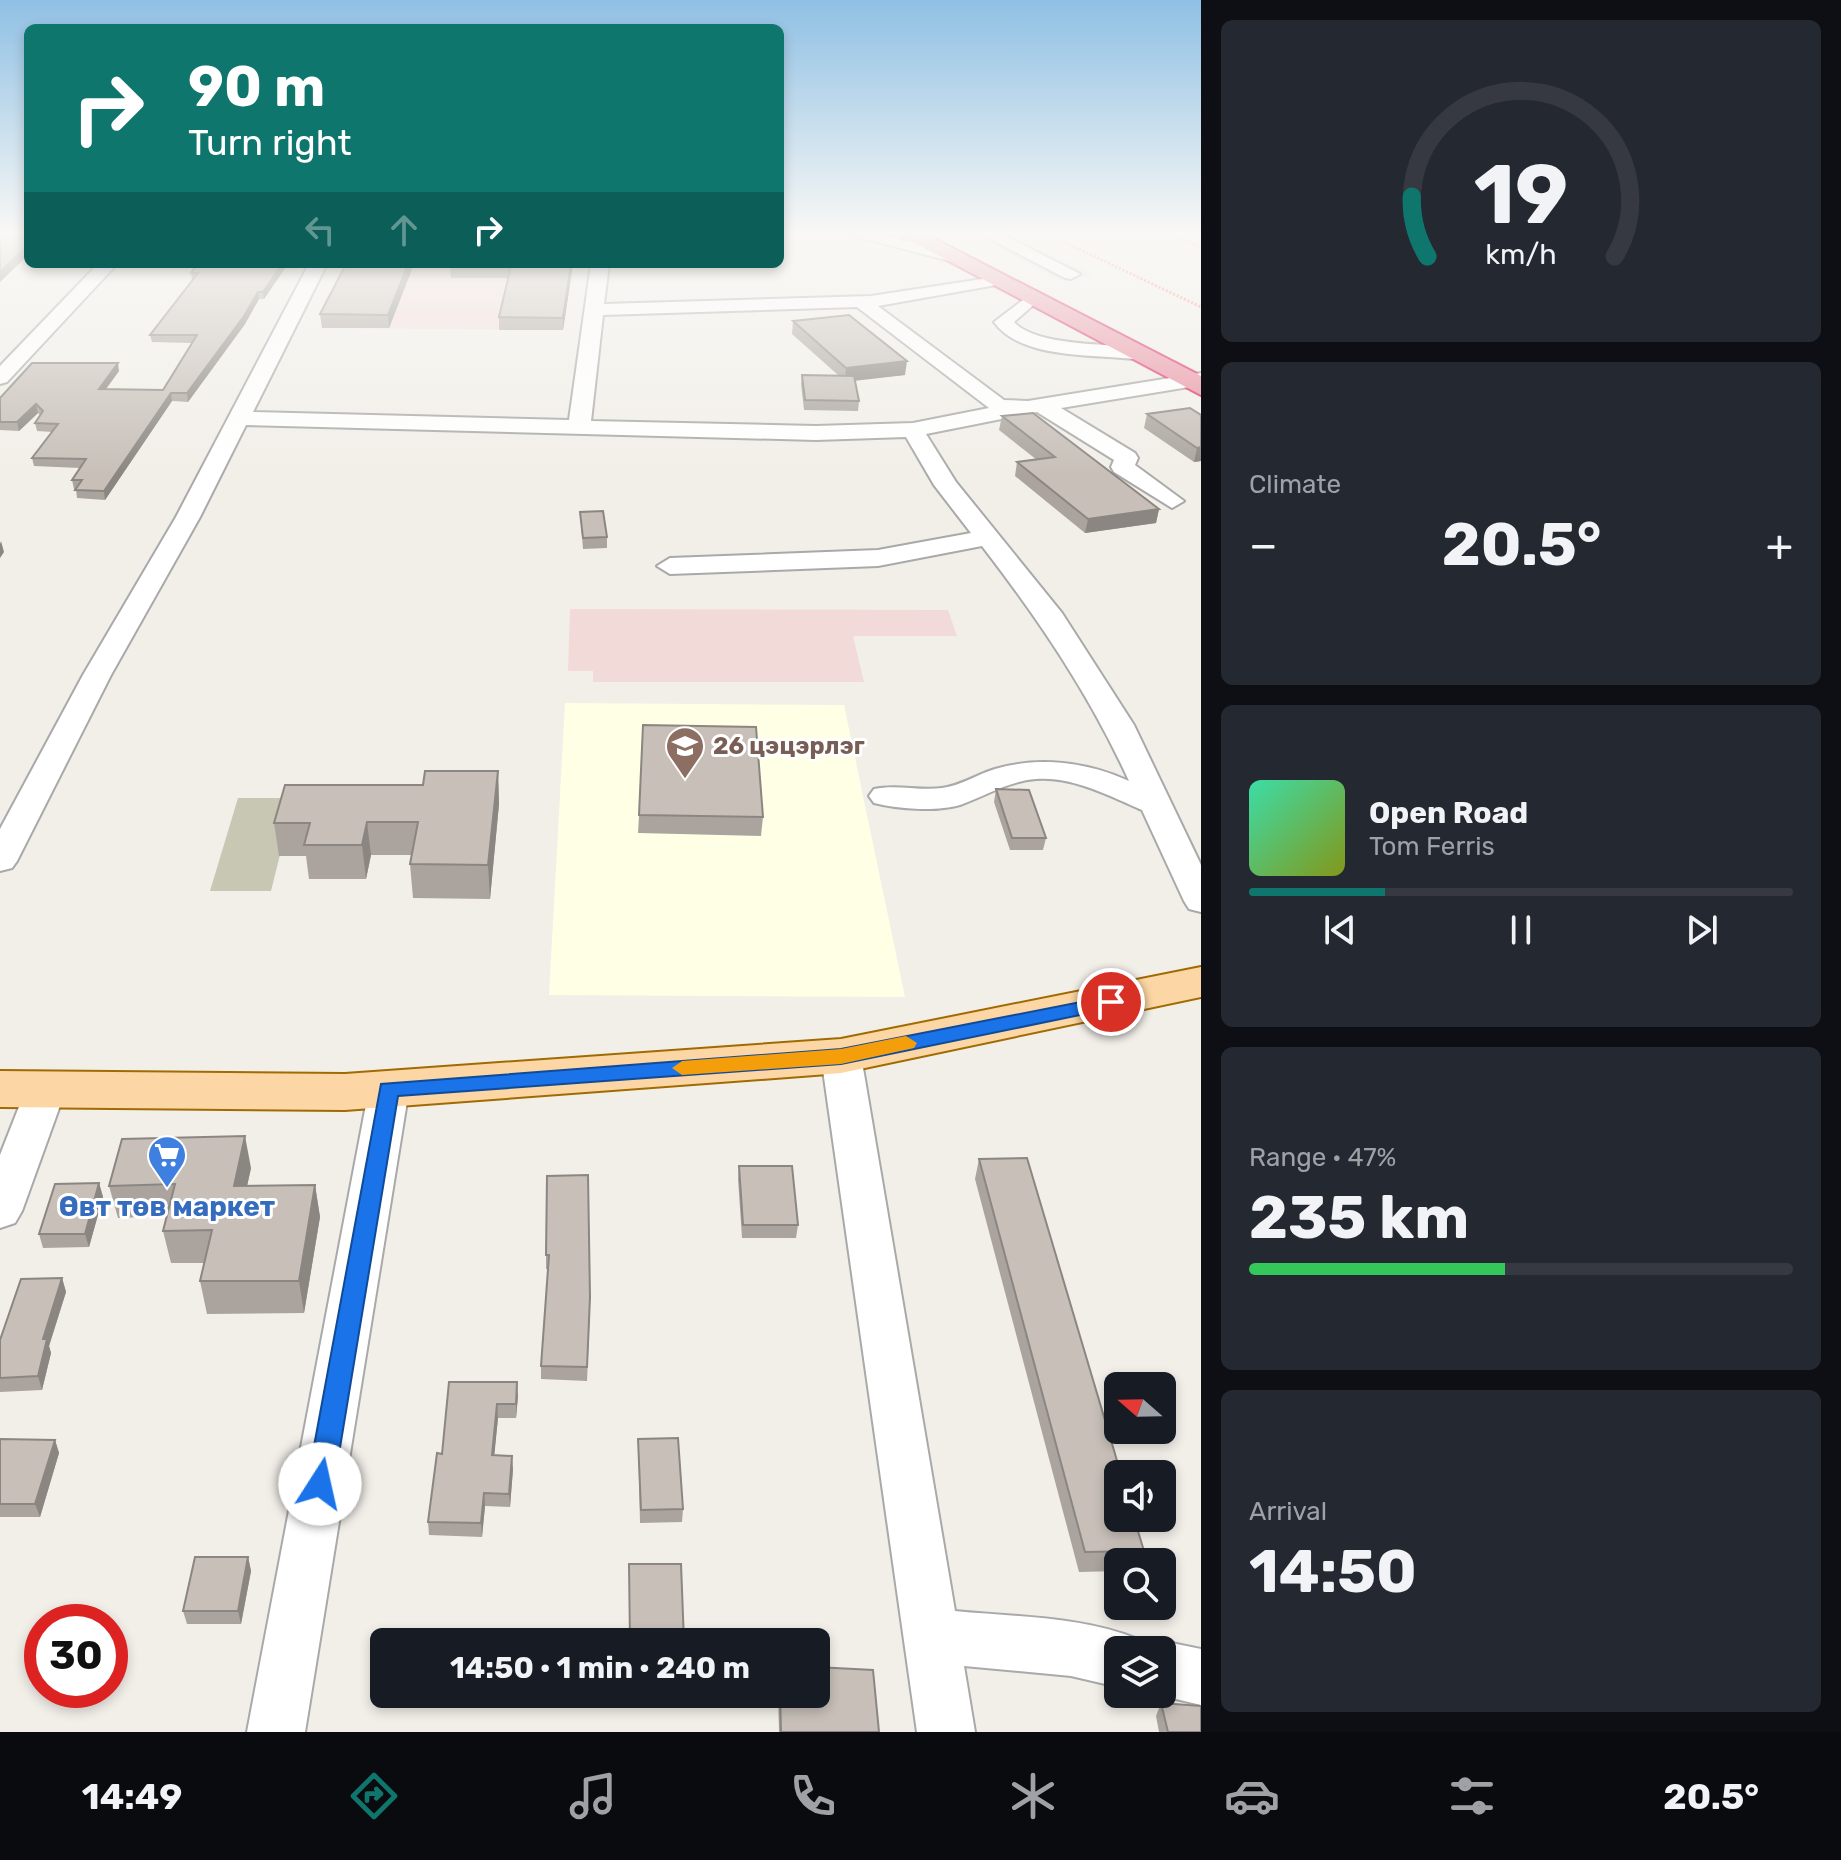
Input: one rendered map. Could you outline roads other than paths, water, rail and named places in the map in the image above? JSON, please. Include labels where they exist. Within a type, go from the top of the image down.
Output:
[{"type":"highway","points":[[1057,313],[1196,382]]},
{"type":"main road","points":[[23,1089],[345,1092],[841,1056],[1201,982]]},
{"type":"street","points":[[0,378],[62,313]]},
{"type":"street","points":[[0,861],[97,675],[188,517],[293,313]]},
{"type":"street","points":[[579,427],[594,313]]},
{"type":"street","points":[[874,313],[989,401],[1001,406],[1034,406],[1127,458],[1122,467],[1172,501]]},
{"type":"street","points":[[1014,313],[1003,322],[1015,332],[1038,343],[1133,353]]},
{"type":"street","points":[[239,418],[816,433],[913,430],[1034,406],[1196,382]]},
{"type":"street","points":[[913,430],[946,485],[1052,619],[1119,725],[1201,901]]},
{"type":"street","points":[[670,566],[878,558],[987,538]]},
{"type":"street","points":[[885,796],[948,798],[1004,776],[1038,769],[1101,780],[1156,804]]},
{"type":"street","points":[[841,1056],[946,1732]]},
{"type":"street","points":[[0,1211],[23,1089]]},
{"type":"street","points":[[276,1732],[389,1089]]},
{"type":"street","points":[[932,1636],[1071,1649],[1104,1656]]},
{"type":"place","name":"26 цэцэрлэг","points":[[685,780]]},
{"type":"place","name":"Өвт төв маркет","points":[[167,1189]]}]
